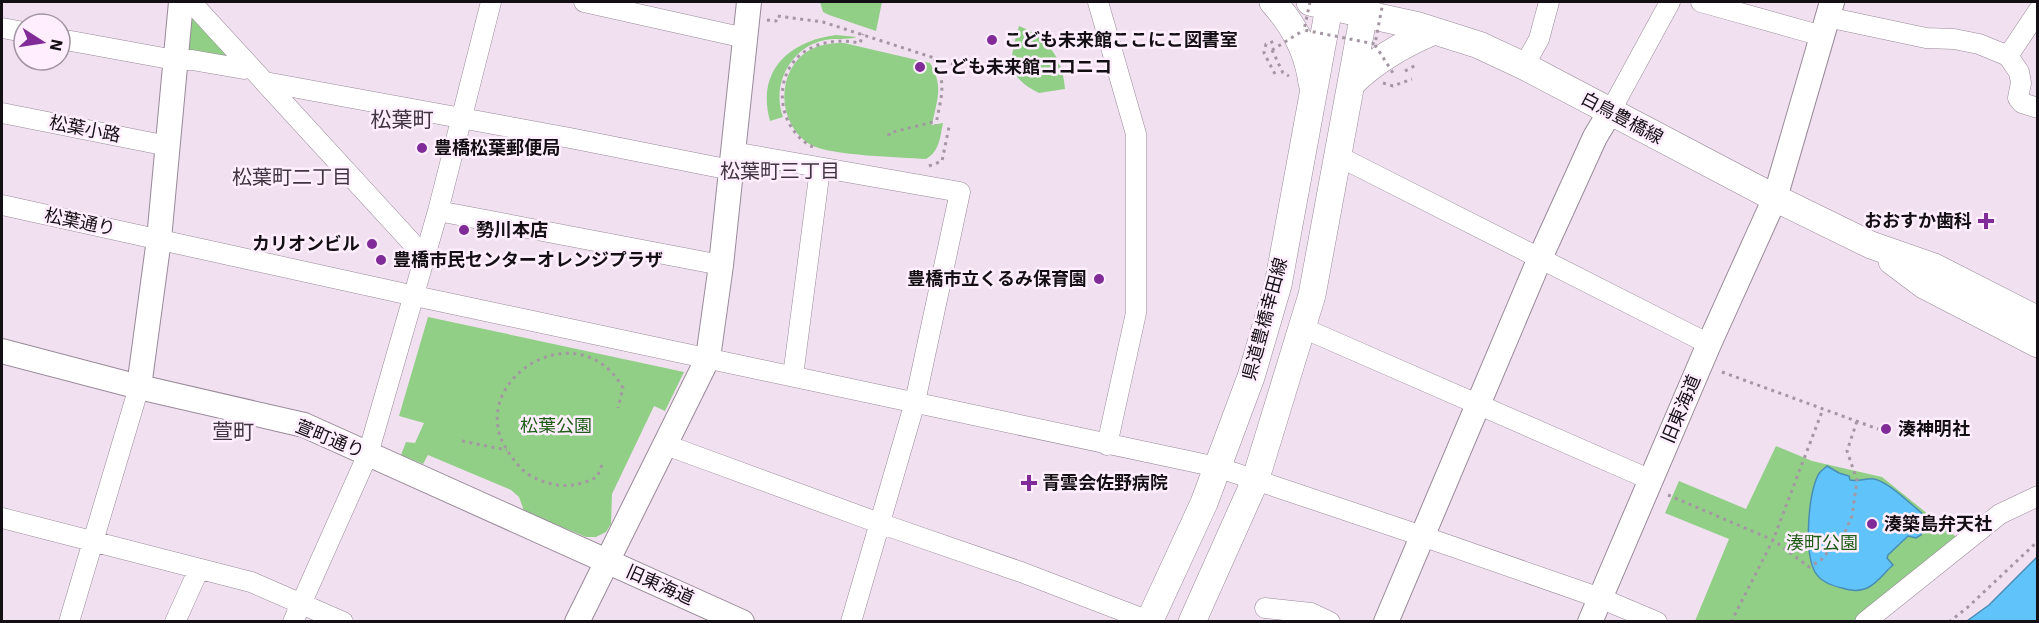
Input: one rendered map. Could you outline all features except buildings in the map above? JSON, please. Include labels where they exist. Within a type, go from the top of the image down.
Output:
[{"type":"main road","points":[[1273,2],[1284,14],[1302,47],[1313,90]]},
{"type":"main road","name":"県道豊橋幸田線","points":[[1149,621],[1204,503],[1251,377],[1278,285],[1313,90],[1320,2]]},
{"type":"main road","name":"白鳥豊橋線","points":[[1320,2],[1371,5],[1427,29],[1479,45],[1871,245],[1934,267],[2035,313]]},
{"type":"main road","points":[[1352,83],[1365,70],[1427,29],[1405,2]]},
{"type":"main road","name":"県道豊橋幸田線","points":[[1192,621],[1255,481],[1303,328],[1312,295],[1352,83],[1371,5]]},
{"type":"main road","name":"白鳥豊橋線","points":[[1871,245],[1924,285],[2037,344]]},
{"type":"street","points":[[69,621],[139,387],[159,238],[181,2]]},
{"type":"street","points":[[190,2],[425,257]]},
{"type":"street","points":[[293,621],[368,454],[415,296],[491,2]]},
{"type":"street","points":[[584,2],[745,38]]},
{"type":"street","points":[[608,562],[708,358],[749,2]]},
{"type":"street","points":[[1098,2],[1136,134],[1136,313],[1107,445]]},
{"type":"street","points":[[1524,66],[1539,39],[1549,2]]},
{"type":"street","points":[[1386,621],[1540,258],[1595,137],[1670,2]]},
{"type":"street","points":[[1701,2],[1827,18],[1926,38],[1963,40],[1979,44],[2008,56],[2019,72],[2021,83],[2018,98],[2022,103],[2037,108]]},
{"type":"street","points":[[2008,56],[2037,11]]},
{"type":"street","name":"旧東海道","points":[[1590,621],[1660,487],[1709,344],[1775,198],[1827,18]]},
{"type":"street","points":[[72,41],[176,60],[192,60],[244,69],[249,65]]},
{"type":"street","points":[[265,82],[462,118],[732,161],[820,169],[960,192],[915,402],[851,621]]},
{"type":"street","name":"松葉小路","points":[[2,113],[168,146]]},
{"type":"street","points":[[1338,156],[1709,344]]},
{"type":"street","points":[[793,376],[820,169]]},
{"type":"street","name":"松葉通り","points":[[2,205],[415,296],[1217,467],[1600,598],[1657,621]]},
{"type":"street","points":[[438,211],[720,265]]},
{"type":"street","points":[[1303,328],[1660,487]]},
{"type":"street","name":"萱町通り","points":[[2,351],[139,387],[304,425],[608,562]]},
{"type":"street","points":[[666,445],[879,523],[1022,572],[1149,621]]},
{"type":"street","points":[[1865,621],[2000,514],[2037,496]]},
{"type":"street","points":[[2,518],[250,582],[343,621]]},
{"type":"street","name":"旧東海道","points":[[577,621],[608,562],[742,621]]},
{"type":"street","points":[[176,621],[199,569]]},
{"type":"street","points":[[1265,608],[1311,613],[1330,621]]},
{"type":"path","points":[[1293,72],[1290,76],[1283,74],[1272,50],[1304,30],[1320,2]]},
{"type":"path","points":[[1371,5],[1375,44],[1395,76]]},
{"type":"path","points":[[765,20],[776,21],[777,16],[823,22],[953,64]]},
{"type":"path","points":[[1304,30],[1375,44]]},
{"type":"path","points":[[819,149],[802,140],[788,121],[782,102],[786,79],[798,57],[816,46],[834,41],[860,43],[863,34]]},
{"type":"path","points":[[1275,74],[1264,53],[1264,47],[1276,41],[1284,51]]},
{"type":"path","points":[[889,136],[889,134],[936,123],[944,86],[941,71],[933,58]]},
{"type":"path","points":[[920,165],[931,167],[942,160],[950,127]]},
{"type":"path","points":[[602,465],[597,477],[583,484],[564,487],[542,482],[521,471],[499,435],[499,406],[509,383],[521,369],[533,361],[552,354],[566,353],[582,354],[615,374],[622,388],[618,408]]},
{"type":"path","points":[[1722,372],[1878,429]]},
{"type":"path","points":[[1731,621],[1773,540],[1823,409]]},
{"type":"path","points":[[1660,487],[1773,540],[1809,567],[1821,560],[1832,547],[1846,530],[1852,516],[1857,480],[1847,451],[1857,421]]},
{"type":"path","points":[[462,441],[507,450]]},
{"type":"path","points":[[1949,621],[1968,607],[2037,541]]},
{"type":"green space","points":[[820,2],[882,2],[876,31],[823,12]]},
{"type":"green space","points":[[195,17],[234,62],[190,52],[187,49],[190,19]]},
{"type":"green space","points":[[1019,26],[1038,37],[1052,50],[1061,68],[1065,89],[1039,93],[1020,80],[1012,65],[1013,48]]},
{"type":"green space","points":[[836,35],[857,37],[825,40],[802,50],[787,69],[782,80],[780,105],[783,117],[770,121],[767,103],[768,87],[772,73],[780,62],[804,44]]},
{"type":"green space","points":[[844,43],[930,63],[938,86],[932,125],[943,123],[939,143],[931,156],[926,159],[834,152],[811,145],[800,136],[786,112],[785,85],[790,72],[797,60],[808,51],[826,44]]},
{"type":"green space","name":"松葉公園","points":[[428,317],[684,372],[665,411],[654,406],[612,494],[611,524],[606,532],[596,537],[586,537],[524,511],[519,497],[511,490],[428,455],[423,464],[401,455],[406,442],[415,443],[424,423],[399,416]]},
{"type":"green space","name":"湊町公園","points":[[1776,446],[1812,461],[1882,477],[1960,540],[1856,621],[1695,621],[1729,539],[1665,513],[1679,481],[1746,509]]},
{"type":"water","points":[[1827,466],[1849,476],[1850,480],[1874,479],[1886,484],[1923,514],[1925,520],[1921,535],[1916,538],[1908,536],[1888,555],[1887,558],[1893,565],[1869,587],[1862,590],[1849,590],[1827,583],[1817,575],[1812,563],[1808,538],[1812,496],[1818,475]]},
{"type":"water","points":[[2037,557],[2037,621],[1967,621],[1989,605]]},
{"type":"place","name":"こども未来館ここにこ図書室","points":[[992,40]]},
{"type":"place","name":"こども未来館ココニコ","points":[[920,67]]},
{"type":"place","name":"豊橋松葉郵便局","points":[[422,148]]},
{"type":"place","name":"おおすか歯科","points":[[1986,221]]},
{"type":"place","name":"勢川本店","points":[[464,230]]},
{"type":"place","name":"カリオンビル","points":[[372,244]]},
{"type":"place","name":"豊橋市民センターオレンジプラザ","points":[[381,260]]},
{"type":"place","name":"豊橋市立くるみ保育園","points":[[1099,279]]},
{"type":"place","name":"湊神明社","points":[[1886,429]]},
{"type":"place","name":"青雲会佐野病院","points":[[1029,483]]},
{"type":"place","name":"湊築島弁天社","points":[[1872,524]]},
{"type":"district","name":"松葉町","points":[[402,120]]},
{"type":"district","name":"松葉町三丁目","points":[[780,171]]},
{"type":"district","name":"松葉町二丁目","points":[[292,177]]},
{"type":"district","name":"萱町","points":[[233,432]]}]
